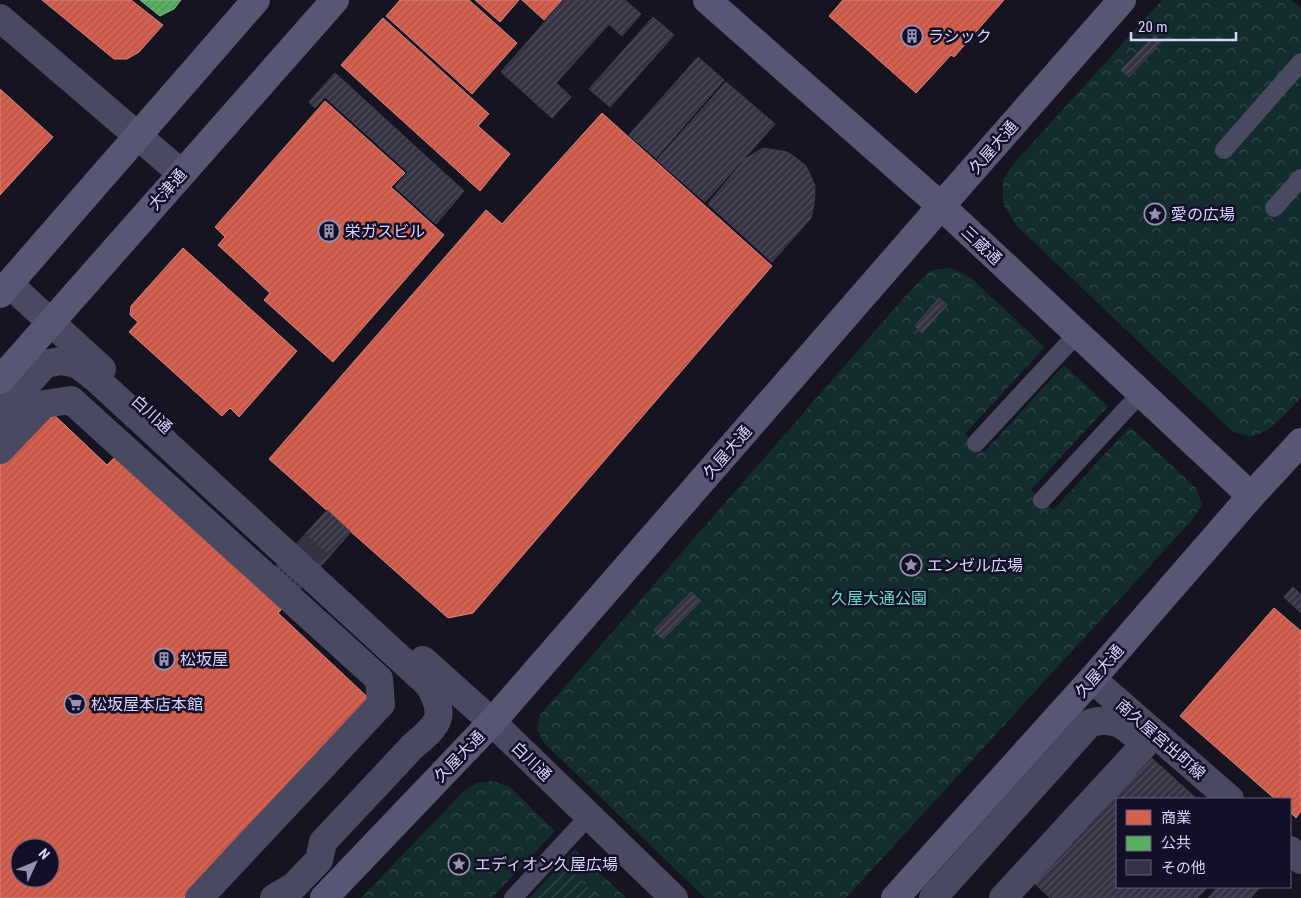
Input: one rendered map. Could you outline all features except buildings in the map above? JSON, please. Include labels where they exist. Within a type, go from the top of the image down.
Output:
[{"type":"street","points":[[5,289],[256,0]]},
{"type":"street","name":"大津通","points":[[0,380],[335,0]]},
{"type":"street","name":"三蔵通","points":[[707,0],[941,206],[1251,496]]},
{"type":"street","name":"久屋大通","points":[[324,898],[492,722],[1122,0]]},
{"type":"street","points":[[0,18],[181,173]]},
{"type":"street","name":"白川通","points":[[5,289],[51,323],[296,544]]},
{"type":"street","points":[[0,415],[45,364],[60,361],[78,364],[429,685],[436,697],[439,712],[436,726],[412,747],[323,842],[319,860],[294,886],[274,898]]},
{"type":"street","points":[[0,450],[44,404],[71,400],[378,679],[381,704],[199,898]]},
{"type":"street","name":"久屋大通","points":[[895,898],[1092,679],[1251,496],[1301,442]]},
{"type":"street","name":"白川通","points":[[320,566],[492,722],[674,898]]},
{"type":"street","name":"南久屋宮出町線","points":[[1092,679],[1229,798]]},
{"type":"street","points":[[933,898],[1090,723],[1101,720],[1113,721],[1128,729],[1145,744],[1004,898]]},
{"type":"street","points":[[1291,851],[1301,860]]},
{"type":"lane","points":[[1224,150],[1301,62]]},
{"type":"lane","points":[[1274,208],[1301,178]]},
{"type":"lane","points":[[976,443],[1077,334]]},
{"type":"lane","points":[[1042,500],[1141,393]]},
{"type":"lane","points":[[514,898],[589,816]]},
{"type":"green space","name":"愛の広場","points":[[1162,0],[1291,0],[1301,8],[1301,397],[1275,424],[1260,434],[1251,436],[1232,431],[1015,224],[1003,203],[1003,179],[1015,162]]},
{"type":"green space","name":"久屋大通公園","points":[[951,268],[971,278],[1045,347],[965,434],[984,452],[1064,365],[1108,406],[1031,490],[1053,510],[1130,427],[1196,488],[1202,504],[1194,518],[846,898],[705,898],[544,743],[537,730],[540,715],[908,293],[931,270]]},
{"type":"green space","name":"エディオン久屋広場","points":[[493,781],[510,787],[555,831],[492,898],[361,898],[464,791],[477,783]]},
{"type":"green space","name":"エディオン久屋広場","points":[[575,849],[626,898],[529,898]]},
{"type":"green space","points":[[563,864],[599,898],[531,898]]},
{"type":"tunnel","points":[[296,544],[320,566]]},
{"type":"place","name":"ラシック","points":[[912,36]]},
{"type":"place","name":"愛の広場","points":[[1155,214]]},
{"type":"place","name":"栄ガスビル","points":[[329,231]]},
{"type":"place","name":"エンゼル広場","points":[[911,565]]},
{"type":"place","name":"松坂屋","points":[[164,659]]},
{"type":"place","name":"松坂屋本店本館","points":[[75,704]]},
{"type":"place","name":"エディオン久屋広場","points":[[459,864]]}]
